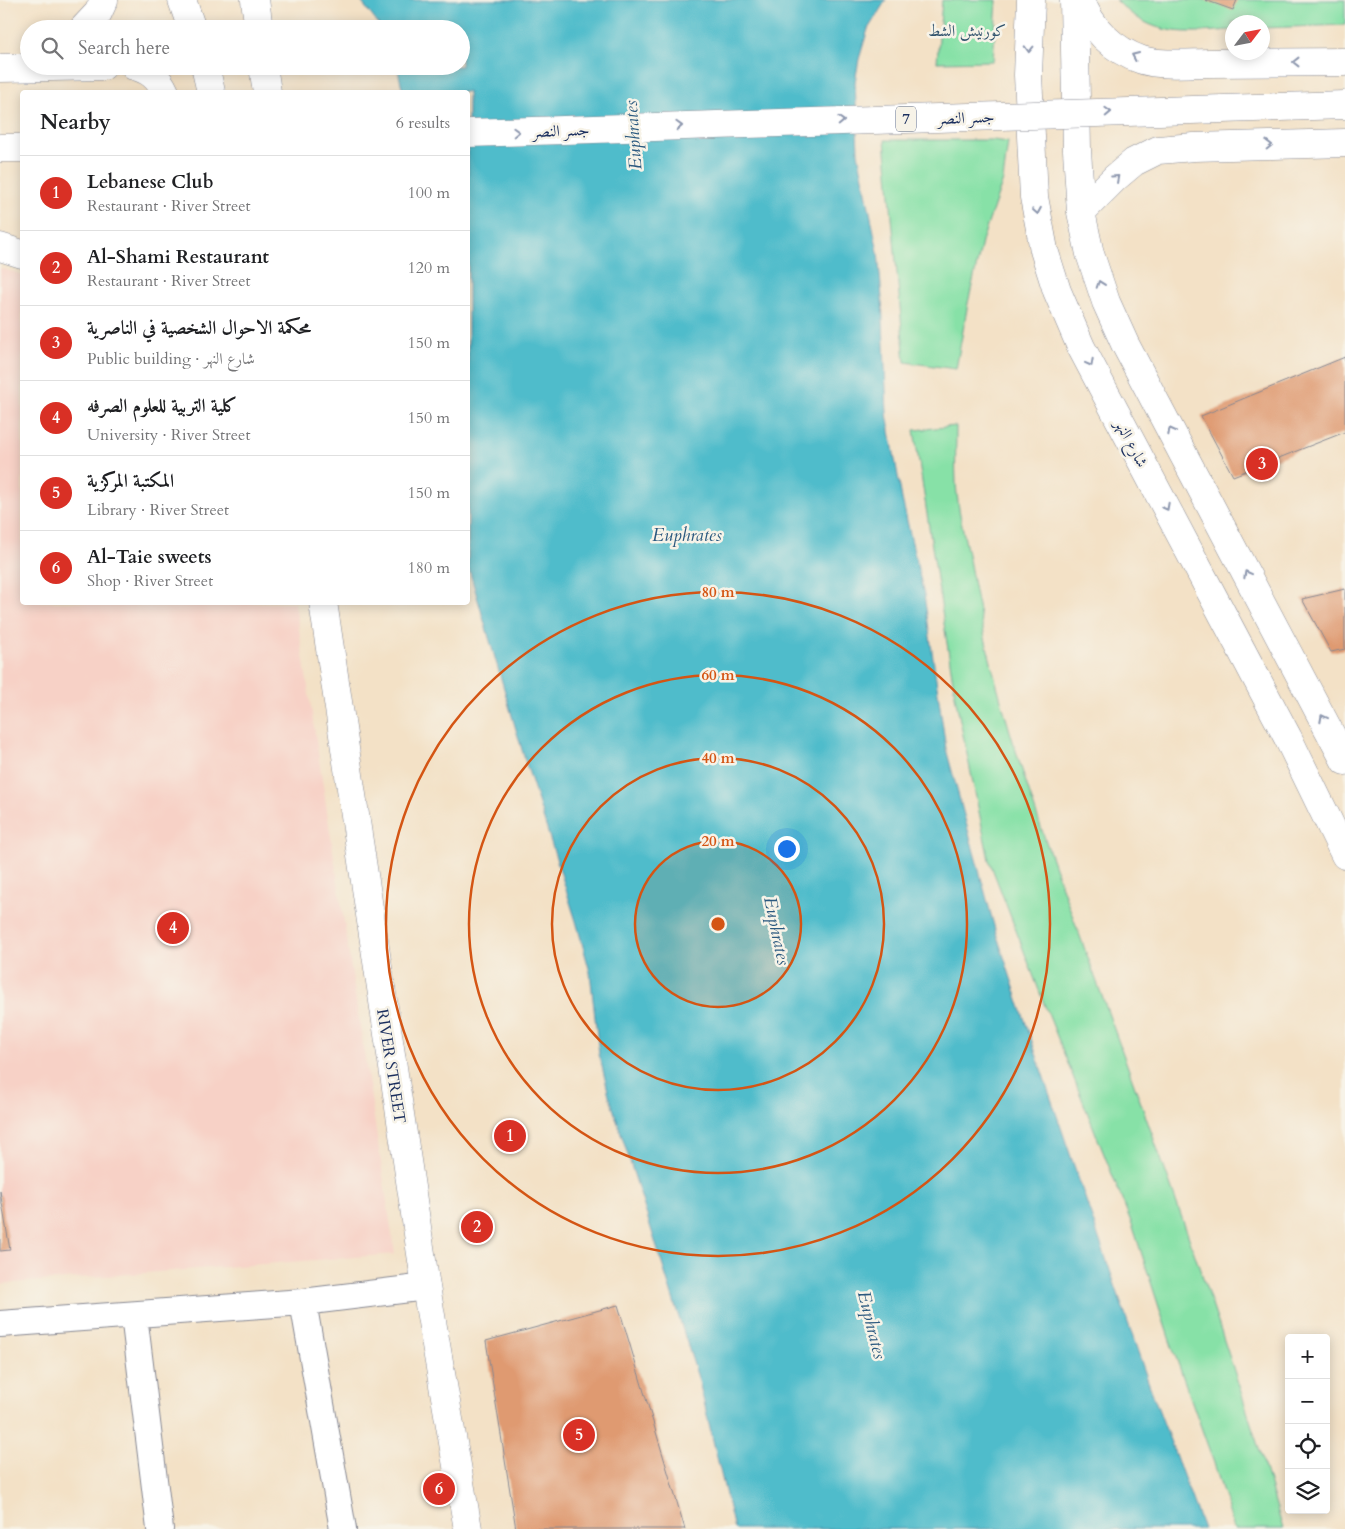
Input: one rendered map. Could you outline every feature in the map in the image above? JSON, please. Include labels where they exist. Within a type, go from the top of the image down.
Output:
[{"type":"main road","points":[[91,20],[98,13],[104,0]]},
{"type":"main road","points":[[182,0],[189,20]]},
{"type":"main road","points":[[255,0],[258,20]]},
{"type":"main road","name":"شارع النهر","points":[[1031,0],[1028,75],[1034,197],[1044,250],[1057,290],[1081,347],[1288,738],[1345,855]]},
{"type":"main road","points":[[1074,0],[1077,150],[1082,212],[1090,254],[1106,302],[1125,344],[1345,761]]},
{"type":"main road","points":[[1081,0],[1084,10],[1096,30],[1118,49],[1142,60],[1172,63],[1345,62]]},
{"type":"main road","points":[[0,67],[20,59]]},
{"type":"main road","points":[[0,67],[20,67]]},
{"type":"main road","points":[[153,75],[164,90]]},
{"type":"main road","points":[[207,75],[211,90]]},
{"type":"main road","points":[[264,75],[267,90]]},
{"type":"main road","name":"جسر النصر","points":[[470,133],[1345,105]]},
{"type":"main road","points":[[1082,212],[1115,178],[1134,162],[1158,150],[1194,147],[1345,144]]},
{"type":"main road","points":[[0,148],[20,148]]},
{"type":"main road","points":[[0,240],[20,239]]},
{"type":"main road","points":[[0,247],[20,253]]},
{"type":"main road","name":"RIVER STREET","points":[[323,605],[426,1287],[468,1529]]},
{"type":"street","points":[[0,1324],[303,1302],[426,1287]]},
{"type":"street","points":[[303,1302],[343,1529]]},
{"type":"street","points":[[134,1315],[160,1529]]},
{"type":"shaded area","points":[[0,268],[20,274],[20,605],[295,605],[395,1254],[0,1284]]},
{"type":"green space","name":"كورنيش الشط","points":[[942,0],[997,0],[993,61],[937,62]]},
{"type":"green space","points":[[1116,0],[1345,0],[1345,25],[1270,28],[1270,15],[1225,15],[1225,30],[1184,32],[1156,27],[1130,12]]},
{"type":"green space","points":[[885,140],[993,140],[1008,142],[1003,180],[983,238],[968,303],[956,369],[905,362]]},
{"type":"green space","points":[[956,426],[956,484],[960,516],[982,625],[1010,733],[1045,839],[1220,1328],[1283,1529],[1234,1529],[1214,1463],[1170,1341],[1133,1227],[989,860],[956,701],[914,430]]},
{"type":"water","name":"Euphrates","points":[[360,0],[886,0],[868,29],[859,59],[855,82],[858,153],[878,252],[887,414],[902,499],[924,595],[946,749],[996,933],[1149,1384],[1203,1529],[734,1529],[699,1381],[609,1095],[599,1054],[590,972],[576,921],[525,760],[470,573],[470,90],[403,90],[399,75],[470,75],[470,20],[375,20]]},
{"type":"building","points":[[1205,0],[1237,0],[1233,10]]},
{"type":"building","points":[[1345,357],[1345,432],[1233,476],[1201,416]]},
{"type":"building","points":[[1345,589],[1345,649],[1331,652],[1302,599]]},
{"type":"building","points":[[0,1191],[10,1250],[0,1251]]},
{"type":"building","points":[[618,1305],[685,1529],[516,1529],[486,1341]]},
{"type":"place","name":"محكمة الاحوال الشخصية في الناصرية","points":[[1262,464]]},
{"type":"place","name":"كلية التربية للعلوم الصرفه","points":[[173,928]]},
{"type":"place","name":"Lebanese Club","points":[[510,1136]]},
{"type":"place","name":"Al-Shami Restaurant","points":[[477,1227]]},
{"type":"place","name":"المكتبة المركزية","points":[[579,1435]]},
{"type":"place","name":"Al-Taie sweets","points":[[439,1489]]}]
